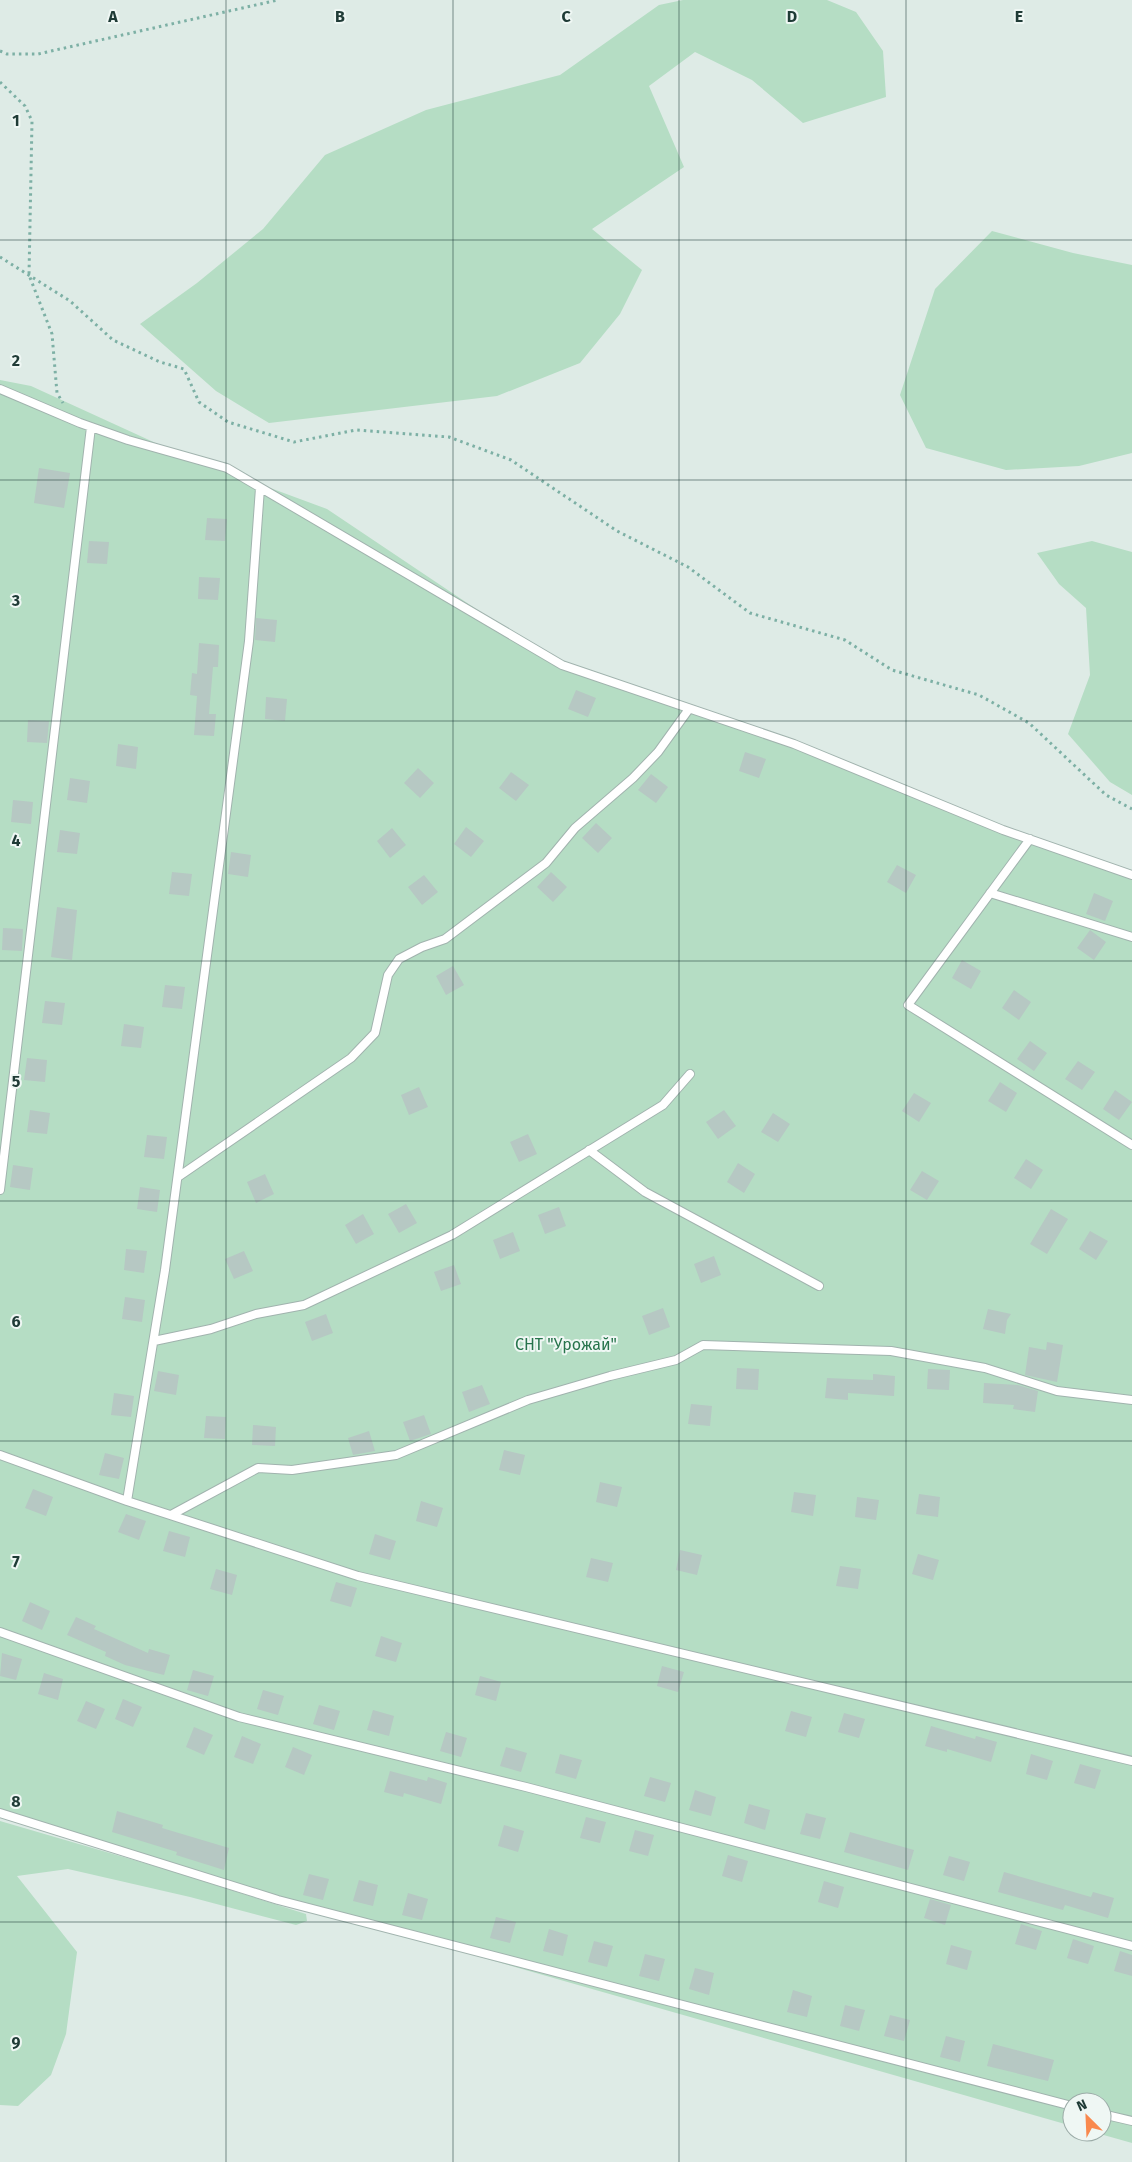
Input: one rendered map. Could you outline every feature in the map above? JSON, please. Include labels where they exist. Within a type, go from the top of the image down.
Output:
[{"type":"lane","points":[[0,389],[91,427],[128,440],[227,468],[562,666],[794,744],[1030,839],[1132,875]]},
{"type":"lane","points":[[0,1190],[91,427]]},
{"type":"lane","points":[[127,1501],[154,1341],[178,1177],[249,641],[260,488]]},
{"type":"lane","points":[[178,1177],[350,1058],[375,1033],[388,975],[399,959],[422,947],[445,939],[546,863],[575,828],[633,778],[658,752],[689,709]]},
{"type":"lane","points":[[1030,839],[908,1006],[1132,1145]]},
{"type":"lane","points":[[990,893],[1132,937]]},
{"type":"lane","points":[[154,1341],[211,1329],[256,1314],[304,1305],[452,1235],[663,1105],[690,1074]]},
{"type":"lane","points":[[589,1150],[645,1192],[819,1286]]},
{"type":"lane","points":[[171,1515],[258,1468],[292,1470],[396,1456],[528,1400],[610,1376],[676,1360],[703,1345],[891,1351],[985,1368],[1057,1391],[1132,1400]]},
{"type":"lane","points":[[0,1456],[127,1501],[358,1576],[1132,1761]]},
{"type":"lane","points":[[0,1632],[239,1718],[526,1787],[1132,1946]]},
{"type":"lane","points":[[0,1813],[278,1900],[1062,2103]]},
{"type":"lane","points":[[1112,2116],[1132,2121]]},
{"type":"path","points":[[0,51],[7,54],[38,54],[278,0]]},
{"type":"path","points":[[0,82],[25,106],[32,121],[30,275],[52,334],[57,393],[71,419]]},
{"type":"path","points":[[0,257],[70,302],[113,340],[160,362],[184,369],[199,402],[228,422],[294,442],[356,430],[449,436],[511,460],[617,531],[688,567],[750,614],[845,640],[892,670],[979,695],[1029,723],[1106,795],[1132,809]]},
{"type":"green space","points":[[683,0],[827,0],[856,12],[883,51],[886,97],[803,123],[752,80],[695,52],[649,86],[684,167],[592,229],[642,270],[620,314],[580,363],[497,396],[269,423],[216,391],[140,324],[197,283],[263,229],[325,155],[426,110],[560,75],[659,5]]},
{"type":"green space","points":[[992,231],[1073,253],[1132,265],[1132,453],[1079,466],[1006,470],[926,448],[900,395],[935,289]]},
{"type":"green space","name":"СНТ \"Урожай\"","points":[[0,380],[31,386],[184,456],[327,509],[540,652],[1132,873],[1132,2143],[1112,2137],[1112,2092],[1062,2092],[1062,2123],[277,1899],[0,1816]]},
{"type":"green space","points":[[1092,541],[1132,552],[1132,795],[1110,782],[1068,734],[1090,675],[1086,608],[1059,584],[1037,553]]},
{"type":"green space","points":[[0,1821],[168,1870],[306,1914],[307,1921],[296,1925],[190,1897],[68,1869],[17,1876],[77,1952],[66,2034],[51,2075],[18,2106],[0,2105]]},
{"type":"building","points":[[39,468],[70,473],[64,508],[34,503]]},
{"type":"building","points":[[207,518],[227,519],[225,541],[205,540]]},
{"type":"building","points":[[89,541],[109,542],[107,564],[87,563]]},
{"type":"building","points":[[199,577],[220,578],[218,600],[198,599]]},
{"type":"building","points":[[256,618],[277,620],[275,642],[255,640]]},
{"type":"building","points":[[199,643],[219,645],[218,667],[213,667],[209,714],[216,714],[214,736],[194,735],[197,696],[190,695],[192,673],[197,674]]},
{"type":"building","points":[[576,690],[596,698],[588,717],[568,709]]},
{"type":"building","points":[[266,697],[287,699],[285,721],[265,719]]},
{"type":"building","points":[[28,720],[49,721],[47,743],[27,742]]},
{"type":"building","points":[[118,744],[138,747],[136,769],[116,766]]},
{"type":"building","points":[[745,752],[766,759],[759,778],[739,771]]},
{"type":"building","points":[[418,768],[434,783],[420,798],[404,783]]},
{"type":"building","points":[[511,772],[529,785],[516,801],[499,788]]},
{"type":"building","points":[[651,774],[668,787],[656,803],[638,790]]},
{"type":"building","points":[[70,778],[90,781],[87,803],[67,800]]},
{"type":"building","points":[[13,800],[33,802],[31,824],[11,822]]},
{"type":"building","points":[[596,823],[612,838],[598,853],[582,838]]},
{"type":"building","points":[[466,827],[484,841],[471,857],[454,844]]},
{"type":"building","points":[[392,828],[406,845],[390,858],[377,841]]},
{"type":"building","points":[[60,830],[80,833],[77,854],[57,852]]},
{"type":"building","points":[[231,852],[251,855],[248,877],[228,874]]},
{"type":"building","points":[[897,865],[916,875],[906,893],[887,882]]},
{"type":"building","points":[[172,872],[192,874],[189,896],[169,894]]},
{"type":"building","points":[[551,872],[567,887],[553,902],[537,887]]},
{"type":"building","points":[[424,875],[438,892],[422,905],[408,887]]},
{"type":"building","points":[[1094,893],[1113,901],[1105,921],[1086,914]]},
{"type":"building","points":[[57,907],[77,910],[72,960],[51,957]]},
{"type":"building","points":[[3,928],[23,929],[22,951],[2,950]]},
{"type":"building","points":[[1090,930],[1106,942],[1094,960],[1077,948]]},
{"type":"building","points":[[962,960],[981,971],[971,989],[952,978]]},
{"type":"building","points":[[453,966],[464,985],[446,995],[436,976]]},
{"type":"building","points":[[165,985],[185,987],[182,1009],[162,1007]]},
{"type":"building","points":[[1014,990],[1031,1002],[1019,1020],[1002,1008]]},
{"type":"building","points":[[45,1001],[65,1003],[62,1025],[42,1023]]},
{"type":"building","points":[[124,1024],[144,1027],[141,1048],[121,1046]]},
{"type":"building","points":[[1030,1041],[1047,1053],[1034,1071],[1017,1059]]},
{"type":"building","points":[[27,1058],[47,1060],[45,1082],[24,1080]]},
{"type":"building","points":[[1078,1061],[1095,1072],[1082,1090],[1065,1079]]},
{"type":"building","points":[[1000,1082],[1017,1093],[1006,1112],[988,1101]]},
{"type":"building","points":[[419,1087],[428,1107],[409,1115],[401,1095]]},
{"type":"building","points":[[1115,1090],[1132,1102],[1119,1120],[1103,1109]]},
{"type":"building","points":[[914,1093],[931,1103],[919,1122],[902,1111]]},
{"type":"building","points":[[30,1110],[50,1113],[47,1134],[27,1132]]},
{"type":"building","points":[[724,1110],[736,1126],[718,1139],[706,1122]]},
{"type":"building","points":[[773,1113],[790,1124],[778,1142],[761,1132]]},
{"type":"building","points":[[528,1134],[537,1154],[519,1162],[510,1142]]},
{"type":"building","points":[[147,1135],[167,1137],[164,1159],[144,1157]]},
{"type":"building","points":[[1026,1159],[1043,1170],[1031,1189],[1014,1178]]},
{"type":"building","points":[[738,1163],[755,1174],[744,1193],[727,1182]]},
{"type":"building","points":[[13,1165],[33,1168],[30,1190],[10,1187]]},
{"type":"building","points":[[922,1171],[939,1181],[927,1200],[910,1190]]},
{"type":"building","points":[[265,1174],[274,1194],[256,1203],[247,1182]]},
{"type":"building","points":[[140,1187],[160,1190],[157,1212],[137,1209]]},
{"type":"building","points":[[406,1204],[417,1223],[399,1233],[388,1214]]},
{"type":"building","points":[[559,1207],[566,1226],[545,1234],[538,1215]]},
{"type":"building","points":[[1051,1209],[1068,1219],[1047,1254],[1030,1244]]},
{"type":"building","points":[[363,1214],[374,1234],[356,1244],[345,1225]]},
{"type":"building","points":[[1090,1231],[1108,1241],[1096,1260],[1079,1249]]},
{"type":"building","points":[[513,1232],[520,1251],[500,1259],[493,1240]]},
{"type":"building","points":[[126,1249],[147,1251],[144,1273],[124,1270]]},
{"type":"building","points":[[244,1251],[253,1271],[234,1279],[225,1259]]},
{"type":"building","points":[[714,1256],[721,1275],[701,1283],[694,1264]]},
{"type":"building","points":[[454,1265],[461,1284],[441,1291],[434,1272]]},
{"type":"building","points":[[125,1297],[145,1300],[142,1322],[122,1319]]},
{"type":"building","points":[[663,1308],[670,1327],[649,1335],[642,1316]]},
{"type":"building","points":[[988,1309],[1011,1314],[1007,1320],[1005,1334],[983,1329]]},
{"type":"building","points":[[326,1314],[333,1333],[312,1341],[305,1322]]},
{"type":"building","points":[[1047,1342],[1063,1345],[1057,1382],[1025,1375],[1029,1347],[1046,1350]]},
{"type":"building","points":[[737,1368],[759,1369],[758,1390],[736,1389]]},
{"type":"building","points":[[928,1369],[950,1370],[949,1390],[927,1389]]},
{"type":"building","points":[[158,1371],[179,1375],[176,1395],[154,1391]]},
{"type":"building","points":[[873,1374],[895,1376],[894,1396],[848,1393],[848,1400],[825,1398],[827,1378],[873,1380]]},
{"type":"building","points":[[984,1383],[1018,1385],[1038,1391],[1035,1412],[1013,1409],[1014,1405],[983,1403]]},
{"type":"building","points":[[482,1385],[490,1404],[469,1412],[462,1392]]},
{"type":"building","points":[[114,1393],[134,1396],[131,1417],[111,1415]]},
{"type":"building","points":[[691,1404],[712,1406],[710,1426],[688,1424]]},
{"type":"building","points":[[424,1415],[431,1434],[410,1441],[403,1422]]},
{"type":"building","points":[[206,1416],[226,1417],[225,1439],[204,1438]]},
{"type":"building","points":[[253,1425],[276,1427],[275,1446],[252,1445]]},
{"type":"building","points":[[369,1431],[375,1451],[353,1455],[348,1438]]},
{"type":"building","points":[[504,1450],[525,1455],[520,1475],[499,1470]]},
{"type":"building","points":[[105,1453],[124,1458],[119,1479],[99,1475]]},
{"type":"building","points":[[600,1482],[622,1487],[617,1507],[596,1502]]},
{"type":"building","points":[[33,1489],[53,1497],[46,1516],[25,1508]]},
{"type":"building","points":[[794,1492],[816,1495],[813,1516],[791,1512]]},
{"type":"building","points":[[919,1494],[940,1497],[938,1517],[916,1514]]},
{"type":"building","points":[[857,1497],[879,1500],[876,1520],[855,1517]]},
{"type":"building","points":[[421,1501],[443,1508],[437,1527],[416,1521]]},
{"type":"building","points":[[126,1514],[146,1521],[139,1540],[118,1532]]},
{"type":"building","points":[[169,1531],[190,1537],[185,1557],[163,1551]]},
{"type":"building","points":[[375,1534],[396,1541],[390,1560],[369,1554]]},
{"type":"building","points":[[680,1550],[702,1555],[697,1575],[676,1570]]},
{"type":"building","points":[[918,1554],[939,1560],[933,1580],[912,1574]]},
{"type":"building","points":[[591,1558],[613,1563],[608,1582],[586,1577]]},
{"type":"building","points":[[840,1566],[861,1569],[858,1589],[836,1586]]},
{"type":"building","points":[[216,1569],[237,1575],[232,1595],[210,1589]]},
{"type":"building","points":[[336,1582],[357,1588],[351,1607],[330,1601]]},
{"type":"building","points":[[30,1602],[50,1611],[42,1630],[22,1621]]},
{"type":"building","points":[[76,1617],[96,1626],[94,1629],[148,1653],[149,1649],[170,1655],[164,1675],[125,1665],[105,1656],[106,1652],[67,1635]]},
{"type":"building","points":[[381,1636],[402,1643],[396,1662],[375,1656]]},
{"type":"building","points":[[2,1653],[22,1659],[16,1680],[0,1676]]},
{"type":"building","points":[[662,1666],[684,1672],[678,1692],[657,1686]]},
{"type":"building","points":[[193,1670],[214,1676],[208,1696],[187,1690]]},
{"type":"building","points":[[44,1673],[63,1679],[58,1700],[38,1694]]},
{"type":"building","points":[[480,1676],[501,1682],[496,1701],[475,1695]]},
{"type":"building","points":[[263,1690],[284,1696],[278,1715],[257,1709]]},
{"type":"building","points":[[123,1699],[142,1707],[133,1727],[115,1719]]},
{"type":"building","points":[[86,1701],[105,1709],[96,1729],[77,1721]]},
{"type":"building","points":[[319,1705],[340,1711],[334,1730],[313,1724]]},
{"type":"building","points":[[373,1710],[394,1716],[389,1736],[367,1730]]},
{"type":"building","points":[[791,1711],[812,1717],[806,1737],[785,1731]]},
{"type":"building","points":[[844,1713],[865,1719],[859,1738],[838,1732]]},
{"type":"building","points":[[931,1726],[975,1739],[976,1736],[997,1742],[991,1762],[947,1749],[947,1752],[925,1746]]},
{"type":"building","points":[[194,1727],[213,1735],[204,1755],[186,1747]]},
{"type":"building","points":[[446,1732],[467,1738],[461,1757],[440,1751]]},
{"type":"building","points":[[242,1736],[261,1744],[253,1764],[234,1757]]},
{"type":"building","points":[[293,1747],[312,1755],[304,1775],[285,1767]]},
{"type":"building","points":[[506,1747],[527,1753],[521,1772],[500,1766]]},
{"type":"building","points":[[560,1754],[582,1760],[576,1779],[555,1773]]},
{"type":"building","points":[[1031,1754],[1053,1761],[1047,1780],[1026,1774]]},
{"type":"building","points":[[1080,1764],[1101,1770],[1095,1789],[1074,1783]]},
{"type":"building","points":[[390,1771],[427,1781],[428,1777],[447,1783],[441,1804],[404,1793],[403,1797],[384,1792]]},
{"type":"building","points":[[650,1777],[671,1783],[665,1802],[644,1796]]},
{"type":"building","points":[[695,1790],[716,1797],[711,1816],[689,1810]]},
{"type":"building","points":[[749,1804],[770,1810],[765,1830],[744,1823]]},
{"type":"building","points":[[117,1811],[163,1825],[162,1828],[229,1848],[224,1870],[176,1855],[177,1852],[112,1832]]},
{"type":"building","points":[[806,1813],[826,1818],[820,1839],[800,1834]]},
{"type":"building","points":[[586,1817],[606,1822],[600,1843],[580,1838]]},
{"type":"building","points":[[504,1825],[524,1831],[518,1852],[498,1846]]},
{"type":"building","points":[[635,1830],[654,1835],[648,1856],[629,1851]]},
{"type":"building","points":[[850,1832],[914,1850],[908,1870],[844,1852]]},
{"type":"building","points":[[728,1855],[748,1861],[742,1882],[722,1876]]},
{"type":"building","points":[[949,1856],[970,1862],[964,1881],[943,1875]]},
{"type":"building","points":[[1004,1872],[1091,1897],[1093,1892],[1114,1898],[1108,1918],[1065,1905],[1063,1910],[998,1892]]},
{"type":"building","points":[[309,1874],[329,1879],[323,1900],[303,1895]]},
{"type":"building","points":[[359,1880],[378,1885],[373,1906],[353,1901]]},
{"type":"building","points":[[824,1881],[844,1887],[838,1908],[818,1902]]},
{"type":"building","points":[[408,1893],[428,1899],[422,1920],[402,1915]]},
{"type":"building","points":[[930,1899],[951,1905],[945,1925],[924,1918]]},
{"type":"building","points":[[496,1917],[516,1922],[510,1943],[490,1938]]},
{"type":"building","points":[[1021,1924],[1042,1931],[1036,1950],[1015,1944]]},
{"type":"building","points":[[549,1929],[568,1935],[563,1956],[543,1951]]},
{"type":"building","points":[[1073,1939],[1094,1946],[1088,1964],[1067,1958]]},
{"type":"building","points":[[594,1941],[613,1946],[607,1967],[588,1962]]},
{"type":"building","points":[[951,1945],[972,1951],[967,1970],[946,1964]]},
{"type":"building","points":[[1120,1951],[1132,1955],[1132,1976],[1114,1971]]},
{"type":"building","points":[[645,1954],[665,1959],[659,1981],[639,1976]]},
{"type":"building","points":[[695,1968],[714,1973],[709,1995],[689,1989]]},
{"type":"building","points":[[793,1990],[812,1996],[807,2017],[787,2012]]},
{"type":"building","points":[[845,2005],[865,2010],[859,2031],[840,2026]]},
{"type":"building","points":[[890,2015],[910,2020],[904,2041],[884,2036]]},
{"type":"building","points":[[946,2036],[965,2041],[960,2062],[940,2057]]},
{"type":"building","points":[[993,2044],[1054,2060],[1048,2081],[987,2066]]}]
